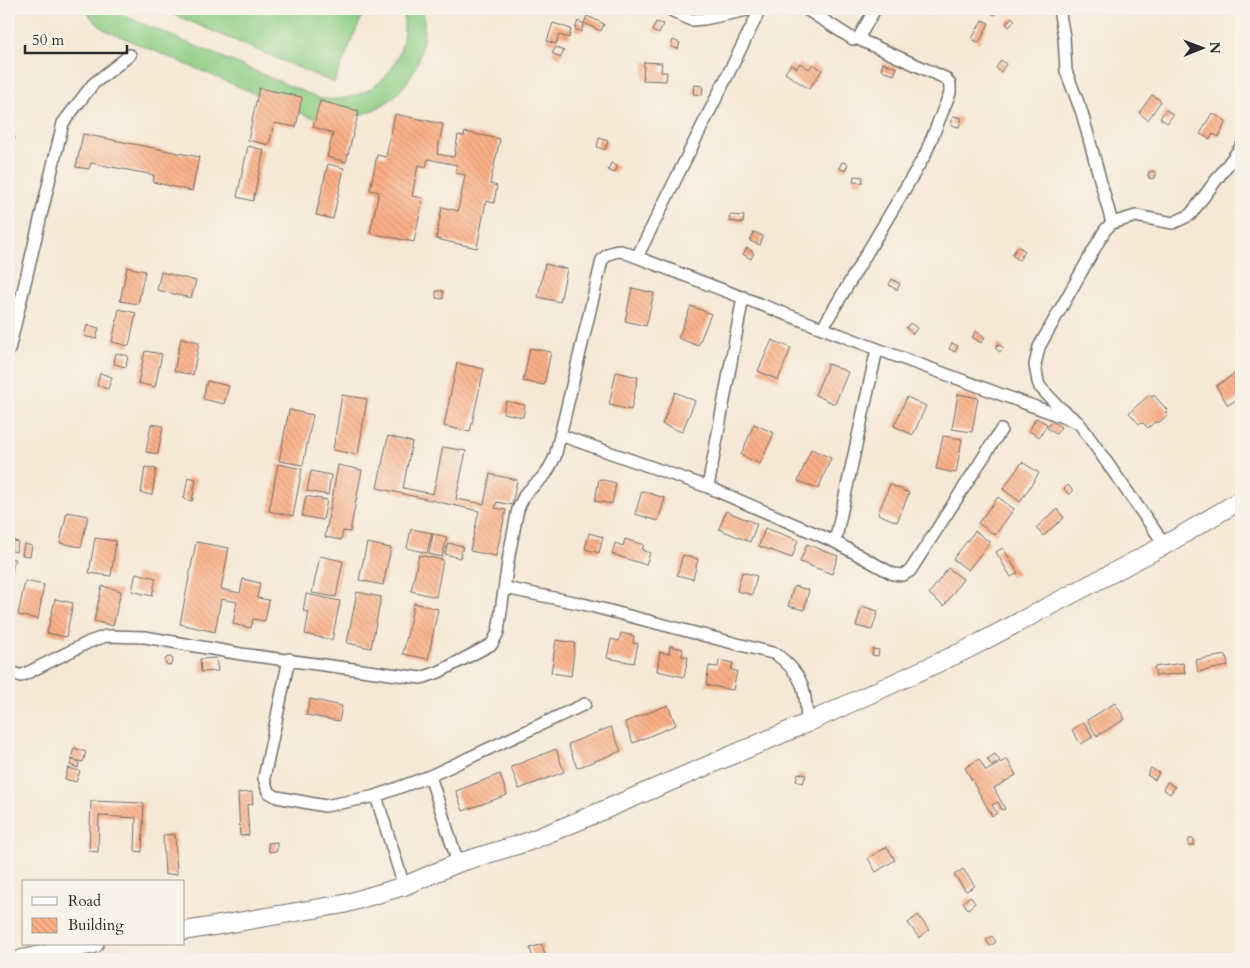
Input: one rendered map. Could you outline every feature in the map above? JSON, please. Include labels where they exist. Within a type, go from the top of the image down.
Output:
[{"type":"main road","points":[[185,931],[344,904],[404,886],[458,863],[527,842],[807,723],[974,646],[1165,544],[1241,500]]},
{"type":"main road","points":[[22,959],[84,946]]},
{"type":"street","points":[[669,9],[692,20],[704,20],[752,9]]},
{"type":"street","points":[[637,257],[759,9]]},
{"type":"street","points":[[806,9],[853,38],[945,78],[950,84],[950,93],[925,155],[823,327]]},
{"type":"street","points":[[858,39],[875,9]]},
{"type":"street","points":[[1059,9],[1064,37],[1066,71],[1082,113],[1112,223]]},
{"type":"street","points":[[9,350],[63,123],[93,84],[130,55]]},
{"type":"street","points":[[1165,544],[1079,423],[1059,407],[1040,387],[1035,365],[1039,347],[1105,230],[1112,223],[1136,216],[1173,223],[1190,215],[1241,147]]},
{"type":"street","points":[[9,671],[20,676],[89,642],[106,636],[145,637],[241,654],[421,678],[439,672],[492,644],[498,632],[509,555],[518,509],[526,494],[552,466],[602,260],[611,252],[621,251],[877,349],[1079,423]]},
{"type":"street","points":[[708,487],[743,297]]},
{"type":"street","points":[[835,542],[877,349]]},
{"type":"street","points":[[560,435],[708,487],[835,542],[894,574],[903,575],[910,571],[1001,430]]},
{"type":"street","points":[[505,588],[583,604],[776,654],[791,665],[802,682],[806,702],[807,723]]},
{"type":"street","points":[[290,660],[264,778],[268,792],[277,797],[325,806],[376,796],[430,776],[585,704]]},
{"type":"street","points":[[430,776],[458,863]]},
{"type":"street","points":[[376,796],[404,886]]},
{"type":"green space","points":[[84,9],[110,9],[321,99],[341,98],[359,94],[374,87],[386,76],[395,62],[401,46],[404,29],[403,9],[423,9],[424,30],[415,68],[406,84],[393,97],[377,108],[359,115],[338,118],[315,118],[105,30]]},
{"type":"green space","points":[[161,9],[365,9],[334,83]]},
{"type":"building","points":[[988,9],[998,9],[995,15],[987,11]]},
{"type":"building","points":[[587,16],[604,24],[601,31],[584,23]]},
{"type":"building","points":[[1012,17],[1015,21],[1009,27],[1006,23]]},
{"type":"building","points":[[982,20],[989,23],[979,43],[972,39]]},
{"type":"building","points":[[578,21],[584,24],[581,32],[575,29]]},
{"type":"building","points":[[656,22],[663,24],[659,34],[652,31]]},
{"type":"building","points":[[553,23],[571,29],[569,38],[559,35],[556,44],[547,41]]},
{"type":"building","points":[[673,40],[680,43],[678,49],[671,47]]},
{"type":"building","points":[[556,47],[564,51],[560,58],[552,53]]},
{"type":"building","points":[[1001,60],[1006,64],[1001,72],[996,68]]},
{"type":"building","points":[[644,62],[662,63],[661,72],[667,72],[666,81],[643,80]]},
{"type":"building","points":[[800,63],[809,69],[813,64],[822,70],[809,89],[785,73],[791,64],[797,68]]},
{"type":"building","points":[[883,63],[897,68],[894,75],[881,70]]},
{"type":"building","points":[[694,85],[703,86],[702,95],[693,94]]},
{"type":"building","points":[[259,88],[302,97],[296,127],[274,123],[269,145],[248,140]]},
{"type":"building","points":[[1152,95],[1161,101],[1148,120],[1139,113]]},
{"type":"building","points":[[320,101],[359,111],[346,162],[327,157],[333,133],[313,127]]},
{"type":"building","points":[[1166,110],[1173,115],[1167,123],[1160,118]]},
{"type":"building","points":[[1212,113],[1226,121],[1219,137],[1213,134],[1210,139],[1200,134]]},
{"type":"building","points":[[395,114],[443,124],[437,154],[454,157],[458,135],[464,136],[465,132],[500,139],[490,184],[497,186],[494,203],[486,201],[477,248],[436,239],[442,207],[458,211],[465,175],[455,173],[457,165],[428,159],[426,167],[418,165],[412,196],[423,198],[414,242],[370,233],[379,192],[370,190],[377,155],[386,157]]},
{"type":"building","points":[[953,116],[962,118],[959,127],[951,125]]},
{"type":"building","points":[[83,134],[199,157],[192,191],[153,182],[154,175],[91,163],[89,169],[76,167]]},
{"type":"building","points":[[9,136],[15,137],[12,146],[9,146]]},
{"type":"building","points":[[599,138],[608,141],[605,150],[597,147]]},
{"type":"building","points":[[248,146],[264,150],[253,201],[237,197]]},
{"type":"building","points":[[842,162],[848,164],[845,171],[839,168]]},
{"type":"building","points":[[611,163],[618,167],[614,173],[608,170]]},
{"type":"building","points":[[328,164],[344,168],[333,219],[316,215]]},
{"type":"building","points":[[1152,171],[1156,175],[1152,179],[1148,175]]},
{"type":"building","points":[[854,176],[863,177],[862,183],[853,182]]},
{"type":"building","points":[[730,215],[744,216],[743,223],[729,221]]},
{"type":"building","points":[[754,232],[763,236],[760,245],[750,241]]},
{"type":"building","points":[[1018,246],[1025,251],[1019,260],[1012,255]]},
{"type":"building","points":[[747,248],[754,253],[751,259],[743,254]]},
{"type":"building","points":[[545,264],[567,269],[560,302],[538,297]]},
{"type":"building","points":[[127,267],[145,271],[138,304],[120,301]]},
{"type":"building","points":[[161,272],[196,281],[191,298],[157,290]]},
{"type":"building","points":[[892,279],[900,284],[897,290],[889,285]]},
{"type":"building","points":[[632,288],[654,293],[646,326],[625,321]]},
{"type":"building","points":[[436,291],[443,291],[443,299],[436,298]]},
{"type":"building","points":[[691,306],[711,314],[698,346],[678,338]]},
{"type":"building","points":[[119,309],[136,313],[129,346],[112,342]]},
{"type":"building","points":[[910,323],[917,328],[913,334],[906,328]]},
{"type":"building","points":[[87,325],[99,328],[96,339],[84,336]]},
{"type":"building","points":[[1236,325],[1241,326],[1241,332],[1235,331]]},
{"type":"building","points":[[976,331],[985,337],[981,343],[972,337]]},
{"type":"building","points":[[181,338],[199,342],[193,375],[174,371]]},
{"type":"building","points":[[772,340],[791,348],[778,380],[758,371]]},
{"type":"building","points":[[952,343],[958,346],[955,352],[949,349]]},
{"type":"building","points":[[998,344],[1004,348],[1000,352],[995,348]]},
{"type":"building","points":[[530,348],[551,352],[544,385],[523,381]]},
{"type":"building","points":[[145,351],[162,354],[155,387],[138,383]]},
{"type":"building","points":[[116,353],[128,356],[126,367],[114,364]]},
{"type":"building","points":[[457,363],[484,369],[470,432],[444,426]]},
{"type":"building","points":[[828,364],[848,372],[835,404],[815,395]]},
{"type":"building","points":[[616,372],[638,377],[631,410],[609,405]]},
{"type":"building","points":[[1237,372],[1241,379],[1241,392],[1239,393],[1241,397],[1228,405],[1216,386]]},
{"type":"building","points":[[100,373],[112,377],[108,389],[97,385]]},
{"type":"building","points":[[207,381],[229,386],[224,404],[203,399]]},
{"type":"building","points":[[675,392],[695,401],[682,432],[662,424]]},
{"type":"building","points":[[958,394],[978,398],[972,432],[952,429]]},
{"type":"building","points":[[342,395],[367,399],[358,455],[333,450]]},
{"type":"building","points":[[1149,395],[1152,397],[1154,395],[1167,410],[1165,412],[1168,415],[1158,423],[1156,421],[1148,428],[1143,423],[1139,424],[1129,413]]},
{"type":"building","points":[[907,397],[926,406],[913,435],[894,426]]},
{"type":"building","points":[[506,401],[525,405],[523,417],[503,413]]},
{"type":"building","points":[[289,410],[313,415],[303,465],[279,461]]},
{"type":"building","points":[[1036,418],[1047,424],[1040,437],[1029,431]]},
{"type":"building","points":[[1052,421],[1061,427],[1056,434],[1047,428]]},
{"type":"building","points":[[151,424],[163,426],[158,454],[146,452]]},
{"type":"building","points":[[754,424],[774,433],[760,464],[741,455]]},
{"type":"building","points":[[388,436],[412,442],[403,488],[433,494],[443,447],[466,451],[456,499],[484,504],[490,474],[517,480],[512,505],[497,502],[495,508],[506,510],[496,556],[470,551],[479,511],[377,488]]},
{"type":"building","points":[[943,436],[962,439],[956,473],[936,469]]},
{"type":"building","points":[[811,449],[831,458],[818,489],[798,481]]},
{"type":"building","points":[[1022,462],[1039,473],[1020,502],[1003,489]]},
{"type":"building","points":[[278,464],[302,469],[293,516],[269,511]]},
{"type":"building","points":[[338,465],[362,470],[350,532],[343,531],[341,540],[325,537]]},
{"type":"building","points":[[145,467],[156,469],[152,495],[141,493]]},
{"type":"building","points":[[311,471],[331,475],[328,495],[307,491]]},
{"type":"building","points":[[188,477],[196,479],[192,501],[184,499]]},
{"type":"building","points":[[599,479],[616,483],[612,504],[595,501]]},
{"type":"building","points":[[890,484],[909,493],[897,522],[878,514]]},
{"type":"building","points":[[1068,485],[1073,491],[1069,495],[1064,489]]},
{"type":"building","points":[[642,491],[665,498],[658,521],[635,514]]},
{"type":"building","points":[[306,496],[327,500],[323,520],[302,516]]},
{"type":"building","points":[[998,497],[1014,509],[995,535],[978,523]]},
{"type":"building","points":[[1057,509],[1064,518],[1043,536],[1036,528]]},
{"type":"building","points":[[726,511],[757,524],[750,542],[719,529]]},
{"type":"building","points":[[67,512],[88,516],[81,547],[60,543]]},
{"type":"building","points":[[765,528],[798,540],[792,558],[759,546]]},
{"type":"building","points":[[411,529],[432,533],[427,553],[407,548]]},
{"type":"building","points":[[975,531],[990,542],[968,570],[953,559]]},
{"type":"building","points":[[589,533],[603,537],[599,553],[585,549]]},
{"type":"building","points":[[433,534],[447,537],[442,557],[429,554]]},
{"type":"building","points":[[95,538],[116,541],[111,576],[89,573]]},
{"type":"building","points":[[9,539],[18,542],[16,552],[9,550]]},
{"type":"building","points":[[625,539],[644,545],[642,550],[650,553],[646,565],[612,554],[615,543],[623,546]]},
{"type":"building","points":[[196,542],[229,548],[221,589],[240,593],[243,579],[260,583],[257,598],[269,600],[265,621],[253,619],[251,628],[233,624],[237,602],[221,599],[215,632],[180,624]]},
{"type":"building","points":[[367,543],[391,548],[383,585],[359,580]]},
{"type":"building","points":[[448,543],[463,546],[460,558],[445,554]]},
{"type":"building","points":[[24,544],[32,546],[30,556],[22,555]]},
{"type":"building","points":[[807,544],[838,556],[832,574],[800,562]]},
{"type":"building","points":[[1003,548],[1018,573],[1011,577],[996,552]]},
{"type":"building","points":[[419,555],[443,560],[436,597],[411,591]]},
{"type":"building","points":[[683,555],[698,559],[693,579],[677,575]]},
{"type":"building","points":[[320,556],[343,561],[336,597],[312,593]]},
{"type":"building","points":[[9,558],[15,559],[12,570],[9,569]]},
{"type":"building","points":[[948,568],[963,579],[944,606],[929,594]]},
{"type":"building","points":[[742,572],[757,576],[752,595],[737,591]]},
{"type":"building","points":[[136,573],[156,578],[152,596],[132,591]]},
{"type":"building","points":[[25,581],[44,585],[38,619],[18,615]]},
{"type":"building","points":[[102,586],[121,591],[113,626],[94,621]]},
{"type":"building","points":[[794,586],[809,590],[804,610],[788,606]]},
{"type":"building","points":[[357,592],[381,597],[371,648],[347,643]]},
{"type":"building","points":[[306,594],[340,601],[332,640],[305,634],[309,612],[303,611]]},
{"type":"building","points":[[55,599],[73,603],[66,637],[47,633]]},
{"type":"building","points":[[414,603],[438,609],[428,659],[403,654]]},
{"type":"building","points":[[862,606],[878,611],[872,630],[856,626]]},
{"type":"building","points":[[621,633],[634,636],[633,643],[638,644],[634,663],[607,658],[611,639],[619,641]]},
{"type":"building","points":[[556,640],[575,643],[571,676],[551,673]]},
{"type":"building","points":[[670,646],[683,649],[682,656],[688,657],[684,677],[657,671],[660,652],[669,654]]},
{"type":"building","points":[[873,649],[879,650],[878,656],[872,655]]},
{"type":"building","points":[[1226,655],[1228,666],[1198,672],[1196,660]]},
{"type":"building","points":[[169,657],[173,661],[169,665],[165,661]]},
{"type":"building","points":[[216,658],[218,671],[201,672],[200,659]]},
{"type":"building","points":[[719,660],[733,663],[731,670],[737,671],[733,690],[706,685],[709,666],[718,667]]},
{"type":"building","points":[[1183,663],[1185,673],[1156,676],[1154,667]]},
{"type":"building","points":[[310,699],[342,706],[339,721],[306,715]]},
{"type":"building","points":[[1115,703],[1125,719],[1097,736],[1087,720]]},
{"type":"building","points":[[668,705],[676,725],[633,743],[625,722]]},
{"type":"building","points":[[1084,722],[1093,737],[1081,744],[1072,730]]},
{"type":"building","points":[[611,727],[621,751],[577,768],[568,744]]},
{"type":"building","points":[[74,748],[86,752],[83,762],[71,759]]},
{"type":"building","points":[[556,749],[564,772],[519,789],[511,767]]},
{"type":"building","points":[[995,754],[1000,761],[992,766],[987,759]]},
{"type":"building","points":[[979,759],[986,771],[1007,759],[1016,775],[994,788],[1005,809],[1002,810],[998,802],[992,805],[997,813],[992,816],[965,768]]},
{"type":"building","points":[[72,760],[79,762],[78,768],[70,765]]},
{"type":"building","points":[[68,768],[80,771],[76,782],[65,779]]},
{"type":"building","points":[[1151,768],[1159,773],[1155,780],[1147,775]]},
{"type":"building","points":[[798,773],[806,775],[803,783],[796,781]]},
{"type":"building","points":[[500,774],[507,795],[463,811],[456,791]]},
{"type":"building","points":[[1167,782],[1175,787],[1170,794],[1163,789]]},
{"type":"building","points":[[252,792],[253,804],[247,805],[249,835],[240,836],[238,793]]},
{"type":"building","points":[[91,801],[144,803],[142,852],[135,851],[136,818],[99,816],[98,852],[89,851]]},
{"type":"building","points":[[1238,829],[1241,829],[1241,839],[1238,839]]},
{"type":"building","points":[[175,834],[177,874],[165,875],[163,835]]},
{"type":"building","points":[[1189,839],[1194,839],[1194,845],[1188,846]]},
{"type":"building","points":[[277,842],[277,851],[269,852],[268,843]]},
{"type":"building","points":[[887,847],[895,860],[876,872],[868,858]]},
{"type":"building","points":[[963,869],[975,886],[966,891],[954,875]]},
{"type":"building","points":[[970,896],[975,903],[968,909],[963,902]]},
{"type":"building","points":[[918,915],[929,930],[919,938],[908,923]]},
{"type":"building","points":[[992,936],[996,942],[990,946],[986,940]]},
{"type":"building","points":[[542,944],[546,959],[533,959],[530,948]]}]
